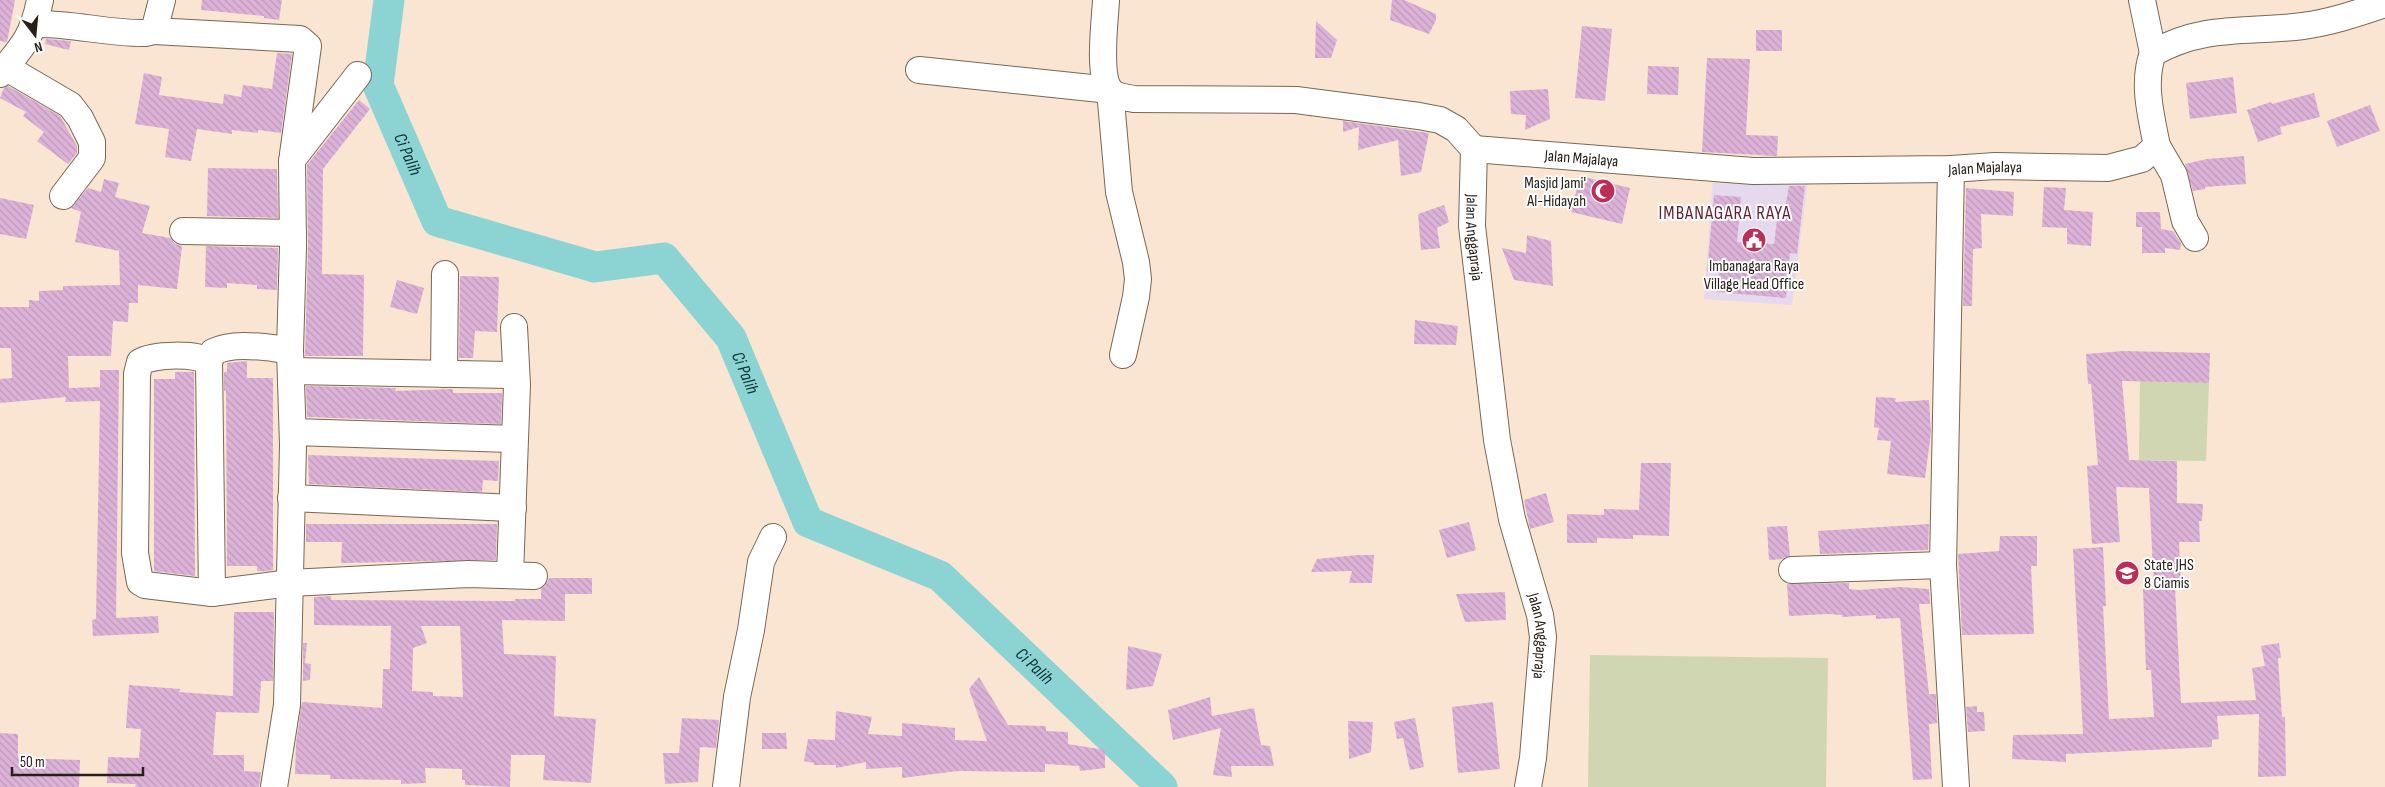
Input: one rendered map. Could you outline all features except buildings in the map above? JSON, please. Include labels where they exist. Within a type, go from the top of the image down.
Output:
[{"type":"street","points":[[154,31],[162,0]]},
{"type":"street","points":[[1106,0],[1104,69],[1110,90],[1119,192],[1136,262],[1138,279],[1136,298],[1123,355]]},
{"type":"street","points":[[2142,0],[2153,53],[2147,68],[2157,146],[2174,175],[2184,221],[2195,238]]},
{"type":"street","points":[[2153,53],[2179,40],[2202,34],[2223,30],[2302,26],[2335,21],[2385,4]]},
{"type":"street","points":[[64,196],[92,158],[92,142],[80,118],[70,105],[3,71],[18,54],[38,12],[56,23],[137,33],[154,31],[300,39],[308,46],[292,160],[291,361],[293,432],[287,705],[274,787]]},
{"type":"street","points":[[919,70],[1110,90],[1116,95],[1134,98],[1296,100],[1419,116],[1440,120],[1456,129],[1474,149]]},
{"type":"street","points":[[292,160],[358,75]]},
{"type":"street","points":[[303,87],[321,91],[336,104]]},
{"type":"street","name":"Jalan Majalaya","points":[[1474,149],[1753,171],[1951,169],[1995,166],[2108,168],[2142,159],[2157,146]]},
{"type":"street","name":"Jalan Anggapraja","points":[[1474,149],[1473,234],[1497,440],[1512,519],[1540,615],[1543,637],[1533,758],[1528,787]]},
{"type":"street","points":[[1951,169],[1943,565],[1956,787]]},
{"type":"street","points":[[183,231],[293,233]]},
{"type":"street","points":[[444,374],[445,274]]},
{"type":"street","points":[[209,362],[204,358],[175,356],[148,357],[140,362],[137,374],[135,553],[140,582],[145,585],[212,593],[290,583],[468,574],[522,576],[513,508],[516,375],[514,327]]},
{"type":"street","points":[[212,593],[209,362],[213,352],[221,348],[251,346],[291,361],[444,374],[516,375]]},
{"type":"street","points":[[293,432],[514,439]]},
{"type":"street","points":[[291,498],[513,508]]},
{"type":"street","points":[[726,787],[737,697],[752,630],[761,562],[773,537]]},
{"type":"street","points":[[1792,570],[1943,565]]},
{"type":"shaded area","name":"Imbanagara Raya Village Head Office","points":[[1713,180],[1808,180],[1792,305],[1704,299]]},
{"type":"green space","points":[[2140,381],[2209,383],[2206,461],[2139,460]]},
{"type":"green space","points":[[1590,655],[1828,658],[1826,787],[1588,787]]},
{"type":"waterway","name":"Ci Palih","points":[[389,0],[378,85],[437,221],[595,267],[664,258],[731,338],[808,522],[940,576],[1162,787]]},
{"type":"place","name":"Masjid Jami' Al-Hidayah","points":[[1603,191]]},
{"type":"place","name":"Imbanagara Raya Village Head Office","points":[[1754,240]]},
{"type":"place","name":"State JHS 8 Ciamis","points":[[2127,573]]},
{"type":"district","name":"IMBANAGARA RAYA","points":[[1725,212]]}]
